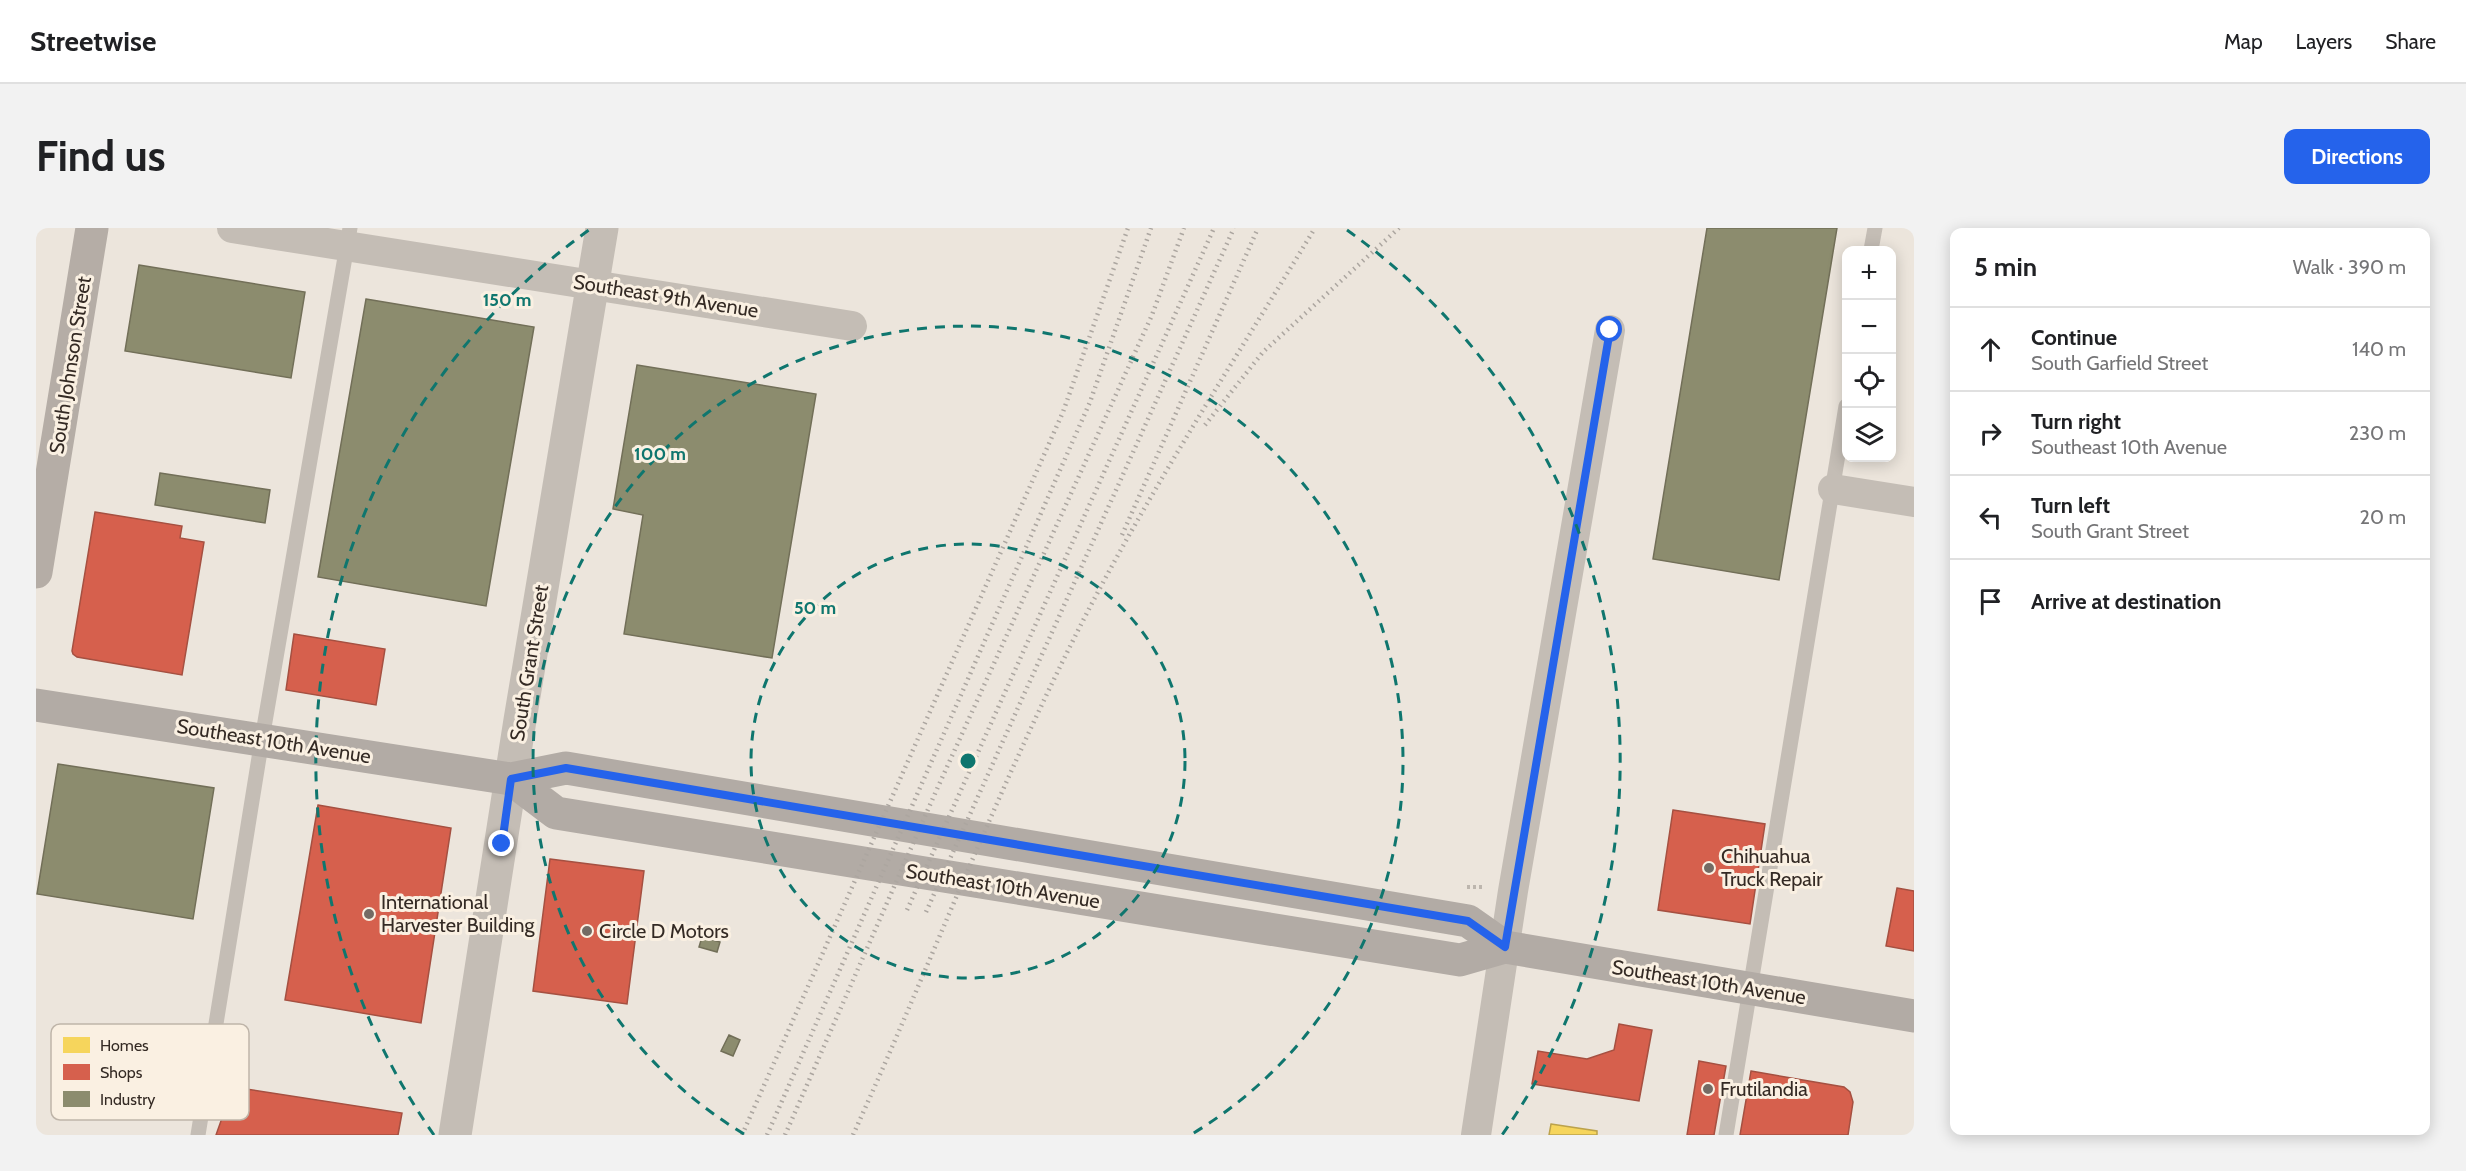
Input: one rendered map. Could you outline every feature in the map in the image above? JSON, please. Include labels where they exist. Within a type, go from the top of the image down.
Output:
[{"type":"main road","name":"South Johnson Street","points":[[36,572],[92,228]]},
{"type":"main road","name":"Southeast 10th Avenue","points":[[36,705],[511,779],[566,768],[1468,921],[1505,947],[1914,1016]]},
{"type":"main road","name":"Southeast 10th Avenue","points":[[511,779],[556,813],[1460,960],[1505,947]]},
{"type":"street","name":"Southeast 9th Avenue","points":[[232,228],[349,237],[592,284],[852,326]]},
{"type":"street","name":"South Grant Street","points":[[455,1135],[602,228]]},
{"type":"street","points":[[1476,1135],[1505,947],[1610,330]]},
{"type":"street","points":[[1833,489],[1914,502]]},
{"type":"lane","points":[[1872,246],[1875,228]]},
{"type":"lane","points":[[216,1024],[262,739],[349,237]]},
{"type":"lane","points":[[1726,1135],[1846,408]]},
{"type":"lane","points":[[198,1135],[200,1120]]},
{"type":"building: Homes","points":[[1551,1124],[1597,1131],[1597,1135],[1549,1135]]},
{"type":"building: Shops","points":[[95,512],[182,526],[180,538],[204,542],[182,675],[77,657],[73,654]]},
{"type":"building: Shops","points":[[294,634],[385,649],[376,705],[286,690]]},
{"type":"building: Shops","name":"International Harvester Building","points":[[318,805],[451,828],[421,1023],[285,1000]]},
{"type":"building: Shops","points":[[1673,810],[1765,824],[1750,924],[1658,910]]},
{"type":"building: Shops","points":[[550,859],[644,871],[627,1004],[533,991]]},
{"type":"building: Shops","points":[[1897,888],[1914,891],[1914,951],[1886,946]]},
{"type":"building: Shops","points":[[1619,1024],[1652,1030],[1639,1101],[1532,1084],[1538,1051],[1587,1059],[1614,1050]]},
{"type":"building: Shops","name":"Frutilandia","points":[[1699,1061],[1726,1066],[1714,1135],[1687,1135]]},
{"type":"building: Shops","points":[[1751,1071],[1844,1087],[1850,1092],[1853,1102],[1848,1135],[1740,1135]]},
{"type":"building: Shops","points":[[249,1089],[402,1113],[398,1135],[216,1135],[221,1120],[249,1120]]},
{"type":"building: Industry","points":[[1707,228],[1837,228],[1779,580],[1653,559]]},
{"type":"building: Industry","points":[[139,265],[305,292],[291,378],[125,351]]},
{"type":"building: Industry","points":[[366,299],[534,327],[486,606],[318,577]]},
{"type":"building: Industry","points":[[637,365],[816,394],[772,658],[624,634],[643,515],[613,509]]},
{"type":"building: Industry","points":[[160,473],[270,490],[265,523],[155,505]]},
{"type":"building: Industry","points":[[58,764],[214,788],[193,919],[37,894]]},
{"type":"building: Industry","points":[[702,937],[720,942],[717,952],[699,947]]},
{"type":"building: Industry","points":[[729,1035],[740,1040],[733,1056],[721,1051]]},
{"type":"railway","points":[[742,1135],[1063,412],[1128,228]]},
{"type":"railway","points":[[767,1135],[1090,402],[1151,228]]},
{"type":"railway","points":[[785,1135],[937,789],[1152,315],[1184,228]]},
{"type":"railway","points":[[907,910],[1214,228]]},
{"type":"railway","points":[[926,912],[1234,228]]},
{"type":"railway","points":[[1122,535],[1258,228]]},
{"type":"railway","points":[[853,1135],[997,803],[1090,607],[1171,463],[1315,228]]},
{"type":"railway","points":[[1205,425],[1263,352],[1399,228]]},
{"type":"place","name":"Chihuahua Truck Repair","points":[[1709,868]]},
{"type":"place","name":"International Harvester Building","points":[[369,914]]},
{"type":"place","name":"Circle D Motors","points":[[587,931]]},
{"type":"place","name":"Frutilandia","points":[[1708,1089]]},
{"type":"route","points":[[502,844],[511,779],[566,768],[1468,921],[1505,947],[1610,330]]}]
